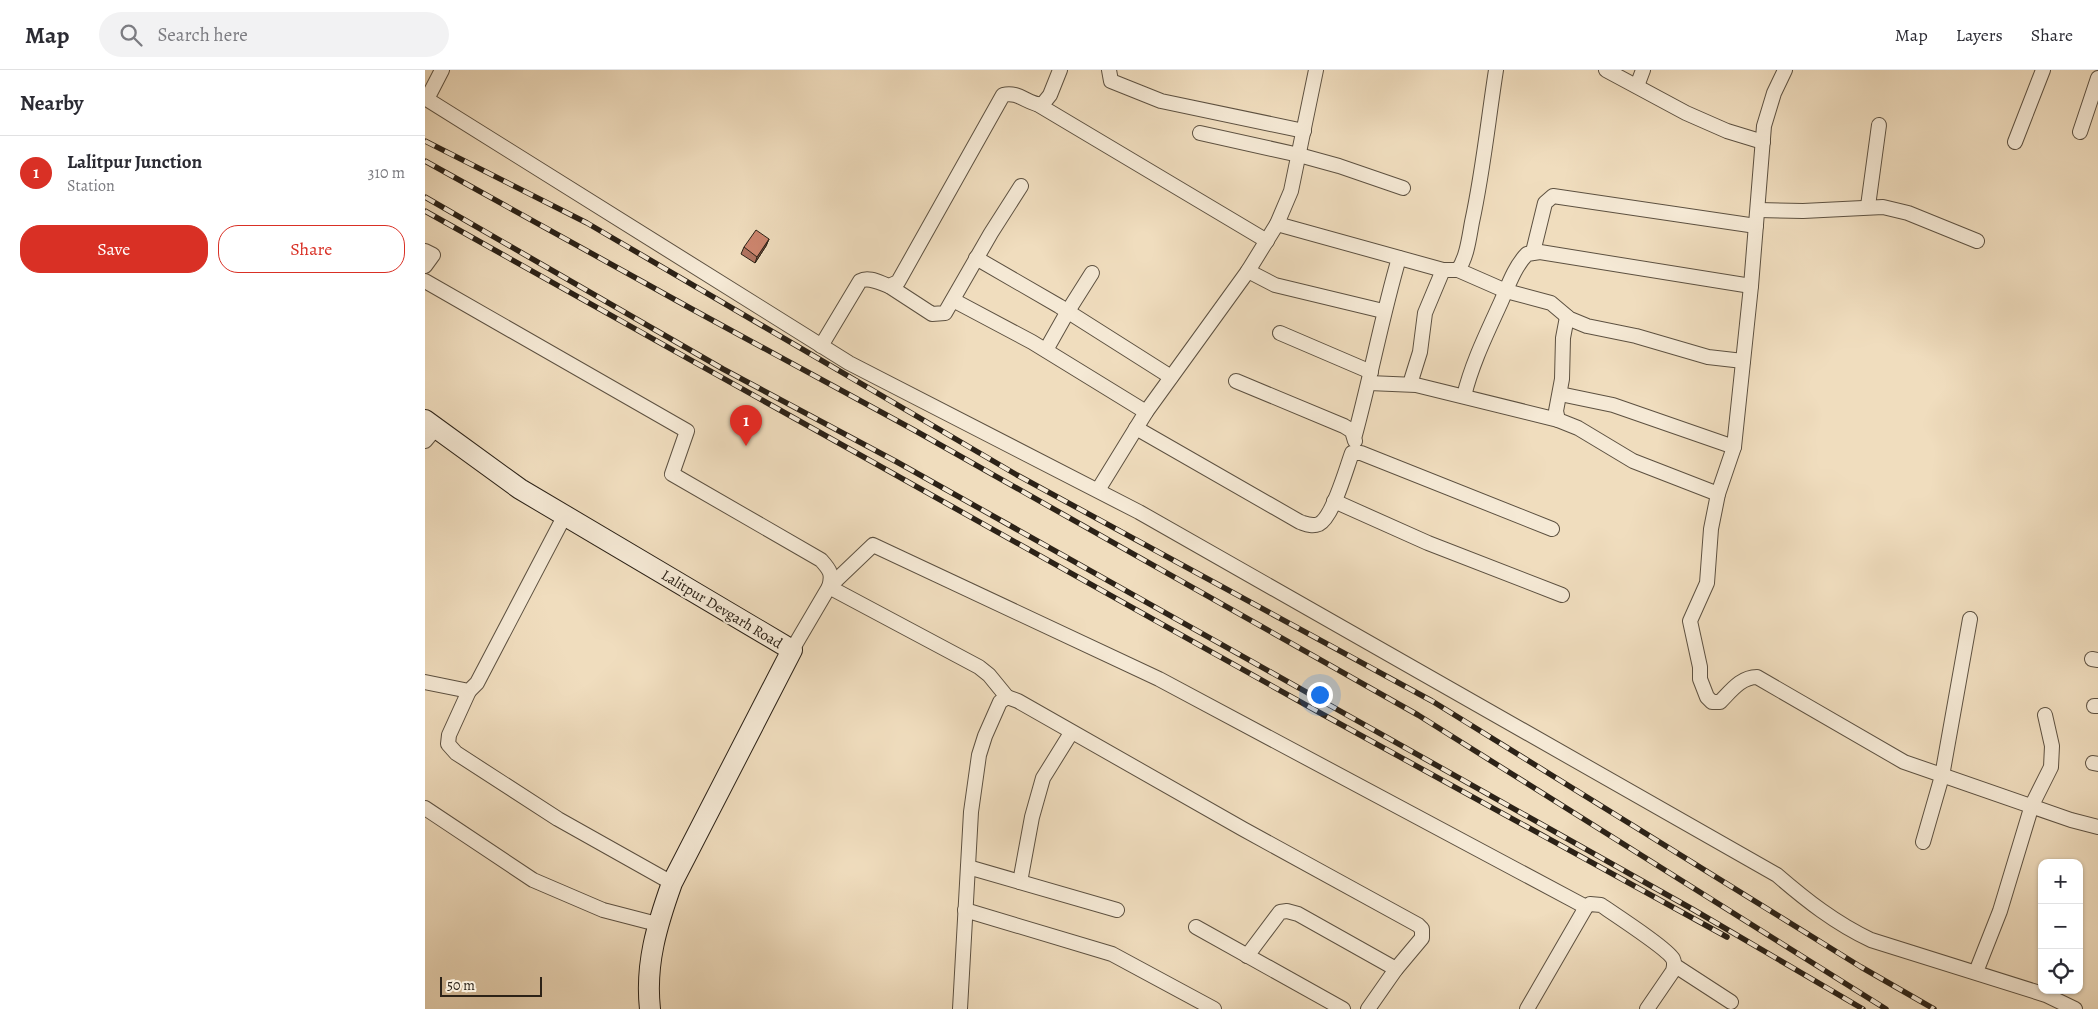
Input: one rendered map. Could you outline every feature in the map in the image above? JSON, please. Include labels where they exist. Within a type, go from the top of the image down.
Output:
[{"type":"main road","name":"Lalitpur Devgarh Road","points":[[429,430],[520,489],[791,650],[672,883],[657,924],[649,973],[650,1009]]},
{"type":"street","points":[[442,70],[426,98],[849,363],[1098,490],[1777,875],[1821,912],[1858,934],[1871,940],[2046,994],[2075,1009]]},
{"type":"street","points":[[1037,104],[1042,105],[1046,102],[1060,70]]},
{"type":"street","points":[[1109,70],[1111,81],[1161,101],[1304,131]]},
{"type":"street","points":[[1098,490],[1146,412],[1248,270],[1277,224],[1291,191],[1316,70]]},
{"type":"street","points":[[1410,384],[1420,352],[1425,313],[1451,270],[1461,264],[1468,240],[1476,202],[1495,70]]},
{"type":"street","points":[[1606,70],[1686,113],[1727,131],[1763,142]]},
{"type":"street","points":[[1637,86],[1643,70]]},
{"type":"street","points":[[1785,70],[1771,101],[1764,126],[1751,286],[1734,447],[1718,494],[1711,529],[1707,583],[1690,621],[1700,667],[1700,679],[1707,697],[1712,702],[1719,702],[1742,681],[1749,677],[1757,677],[1904,762],[2071,820],[2098,827]]},
{"type":"street","points":[[2015,142],[2043,70]]},
{"type":"street","points":[[2080,132],[2098,78]]},
{"type":"street","points":[[889,286],[898,282],[903,274],[1003,95],[1011,93],[1037,104],[1267,241]]},
{"type":"street","points":[[1869,206],[1879,125]]},
{"type":"street","points":[[1200,132],[1339,166],[1403,188]]},
{"type":"street","points":[[821,346],[860,281],[864,278],[889,286],[932,314],[945,313],[976,258],[1021,186]]},
{"type":"street","points":[[1533,252],[1545,203],[1553,196],[1756,226]]},
{"type":"street","points":[[1758,210],[1803,211],[1869,206],[1883,207],[1908,213],[1977,241]]},
{"type":"street","points":[[1277,224],[1399,258],[1451,270],[1506,291],[1551,303],[1567,317],[1587,326],[1636,336],[1708,356],[1743,362]]},
{"type":"street","points":[[425,251],[433,256],[425,266]]},
{"type":"street","points":[[1464,396],[1481,346],[1506,291],[1522,258],[1533,252],[1751,286]]},
{"type":"street","points":[[976,258],[1068,311],[1171,377]]},
{"type":"street","points":[[1136,428],[1300,522],[1311,526],[1320,524],[1334,501],[1352,453],[1383,312],[1399,258]]},
{"type":"street","points":[[1248,270],[1275,286],[1383,312]]},
{"type":"street","points":[[1047,350],[1068,311],[1093,273]]},
{"type":"street","points":[[425,281],[687,431],[672,474],[821,560],[830,570],[832,578],[829,588]]},
{"type":"street","points":[[953,300],[1047,350],[1146,412]]},
{"type":"street","points":[[1558,420],[1556,411],[1563,371],[1563,338],[1567,317]]},
{"type":"street","points":[[1280,333],[1370,377],[1464,396],[1558,420],[1578,428],[1633,461],[1718,494]]},
{"type":"street","points":[[1236,381],[1344,426],[1355,435]]},
{"type":"street","points":[[1560,394],[1607,403],[1734,447]]},
{"type":"street","points":[[1352,453],[1361,453],[1552,529]]},
{"type":"street","points":[[1334,501],[1428,543],[1562,596]]},
{"type":"street","points":[[565,515],[477,683],[469,691],[449,734],[449,744],[456,753],[558,819],[672,883]]},
{"type":"street","points":[[791,650],[829,588],[873,545],[1159,679],[1586,907]]},
{"type":"street","points":[[829,588],[979,667],[989,675],[1007,697],[1018,701],[1071,733],[1418,925],[1422,929],[1422,938],[1396,969],[1368,1009]]},
{"type":"street","points":[[1923,842],[1942,776],[1970,619]]},
{"type":"street","points":[[425,682],[469,691]]},
{"type":"street","points":[[960,1009],[971,812],[979,755],[1000,702],[1007,697]]},
{"type":"street","points":[[1976,972],[2000,910],[2032,805],[2051,767],[2052,746],[2045,716]]},
{"type":"street","points":[[1020,882],[1032,817],[1043,778],[1071,733]]},
{"type":"street","points":[[425,808],[533,880],[603,910],[657,924]]},
{"type":"street","points":[[968,867],[1117,910]]},
{"type":"street","points":[[1527,1009],[1586,907],[1591,904],[1601,904],[1673,958],[1673,971],[1647,1009]]},
{"type":"street","points":[[965,910],[1111,954],[1214,1009]]},
{"type":"street","points":[[1247,956],[1280,912],[1287,911],[1297,914],[1396,969]]},
{"type":"street","points":[[1196,927],[1343,1009]]},
{"type":"street","points":[[1674,965],[1731,1002]]},
{"type":"building","points":[[756,230],[769,239],[757,257],[744,247]]},
{"type":"railway","points":[[425,141],[587,223],[1017,475],[1432,701],[1861,967],[1934,1009]]},
{"type":"railway","points":[[425,161],[914,430],[1418,715],[1886,1009]]},
{"type":"railway","points":[[425,197],[723,369],[897,462],[1694,910],[1863,1009]]},
{"type":"railway","points":[[425,211],[1322,714],[1727,937]]},
{"type":"place","name":"Lalitpur Junction","points":[[746,446]]}]
